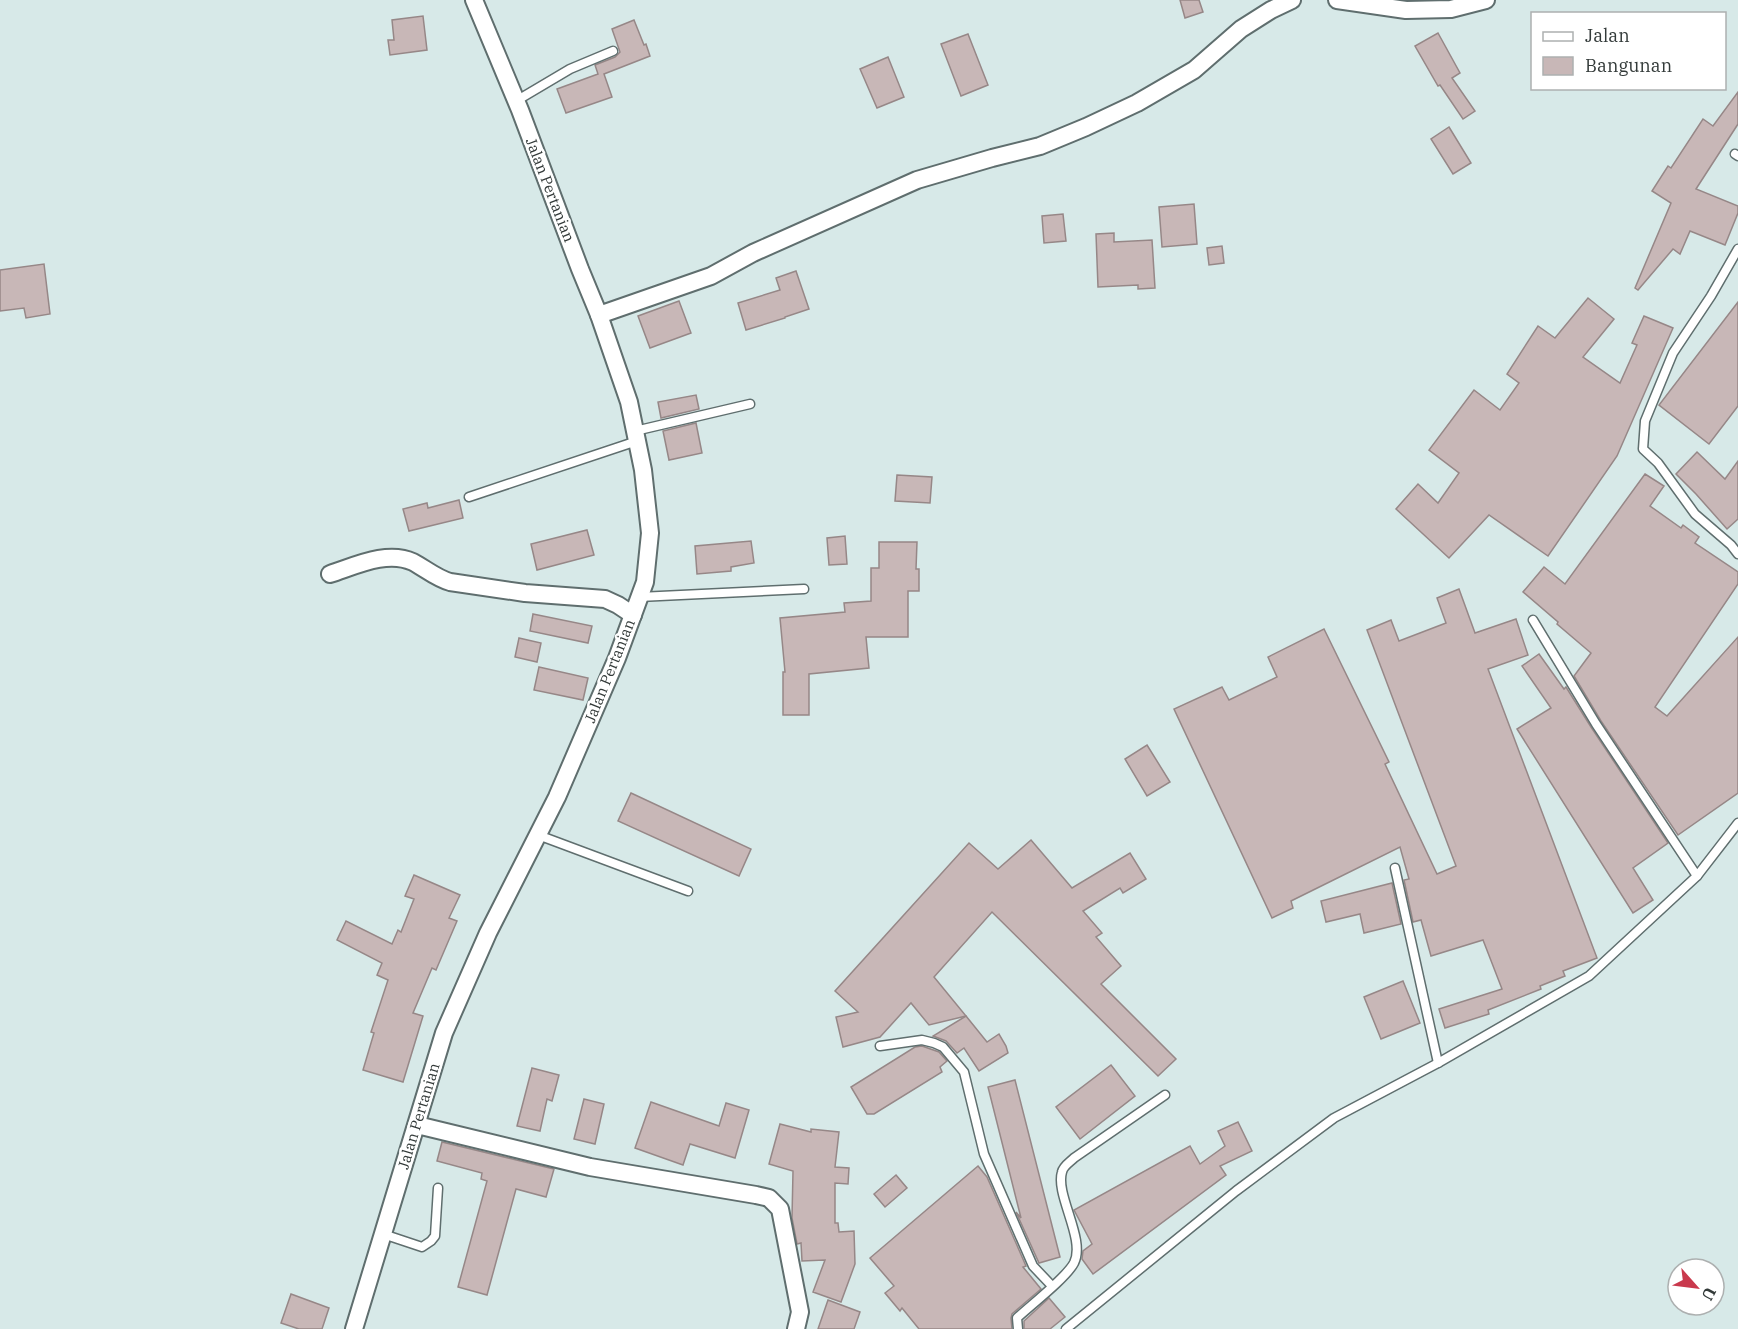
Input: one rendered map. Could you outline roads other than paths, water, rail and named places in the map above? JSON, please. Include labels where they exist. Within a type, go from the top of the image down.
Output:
[{"type":"street","name":"Jalan Pertanian","points":[[354,1329],[444,1034],[488,933],[538,835],[617,658],[645,582],[650,533],[643,470],[629,402],[599,315],[474,0]]},
{"type":"street","points":[[599,315],[711,276],[753,254],[917,180],[1040,146],[1086,127],[1137,103],[1194,70],[1241,29],[1292,0]]},
{"type":"street","points":[[1337,0],[1406,10],[1451,9],[1486,0]]},
{"type":"street","points":[[330,574],[387,557],[410,561],[442,580],[450,582],[525,593],[605,599],[633,615]]},
{"type":"street","points":[[417,1125],[590,1167],[769,1198],[780,1209],[800,1312],[796,1329]]},
{"type":"lane","points":[[516,101],[570,69],[612,51]]},
{"type":"lane","points":[[1738,249],[1711,296],[1673,353],[1645,421],[1643,449],[1658,462],[1695,514],[1731,545],[1738,554]]},
{"type":"lane","points":[[469,497],[636,436],[750,404]]},
{"type":"lane","points":[[639,597],[804,589]]},
{"type":"lane","points":[[1533,620],[1596,724],[1697,876]]},
{"type":"lane","points":[[1066,1329],[1236,1191],[1334,1118],[1438,1063],[1588,976],[1697,876],[1738,823]]},
{"type":"lane","points":[[538,835],[688,891]]},
{"type":"lane","points":[[1395,868],[1438,1063]]},
{"type":"lane","points":[[880,1046],[922,1040],[934,1043],[943,1047],[964,1072],[984,1154],[1033,1266],[1052,1286]]},
{"type":"lane","points":[[1018,1329],[1017,1318],[1074,1263],[1076,1254],[1074,1232],[1060,1182],[1062,1169],[1074,1158],[1165,1095]]},
{"type":"lane","points":[[382,1234],[422,1247],[431,1241],[435,1236],[438,1188]]}]
